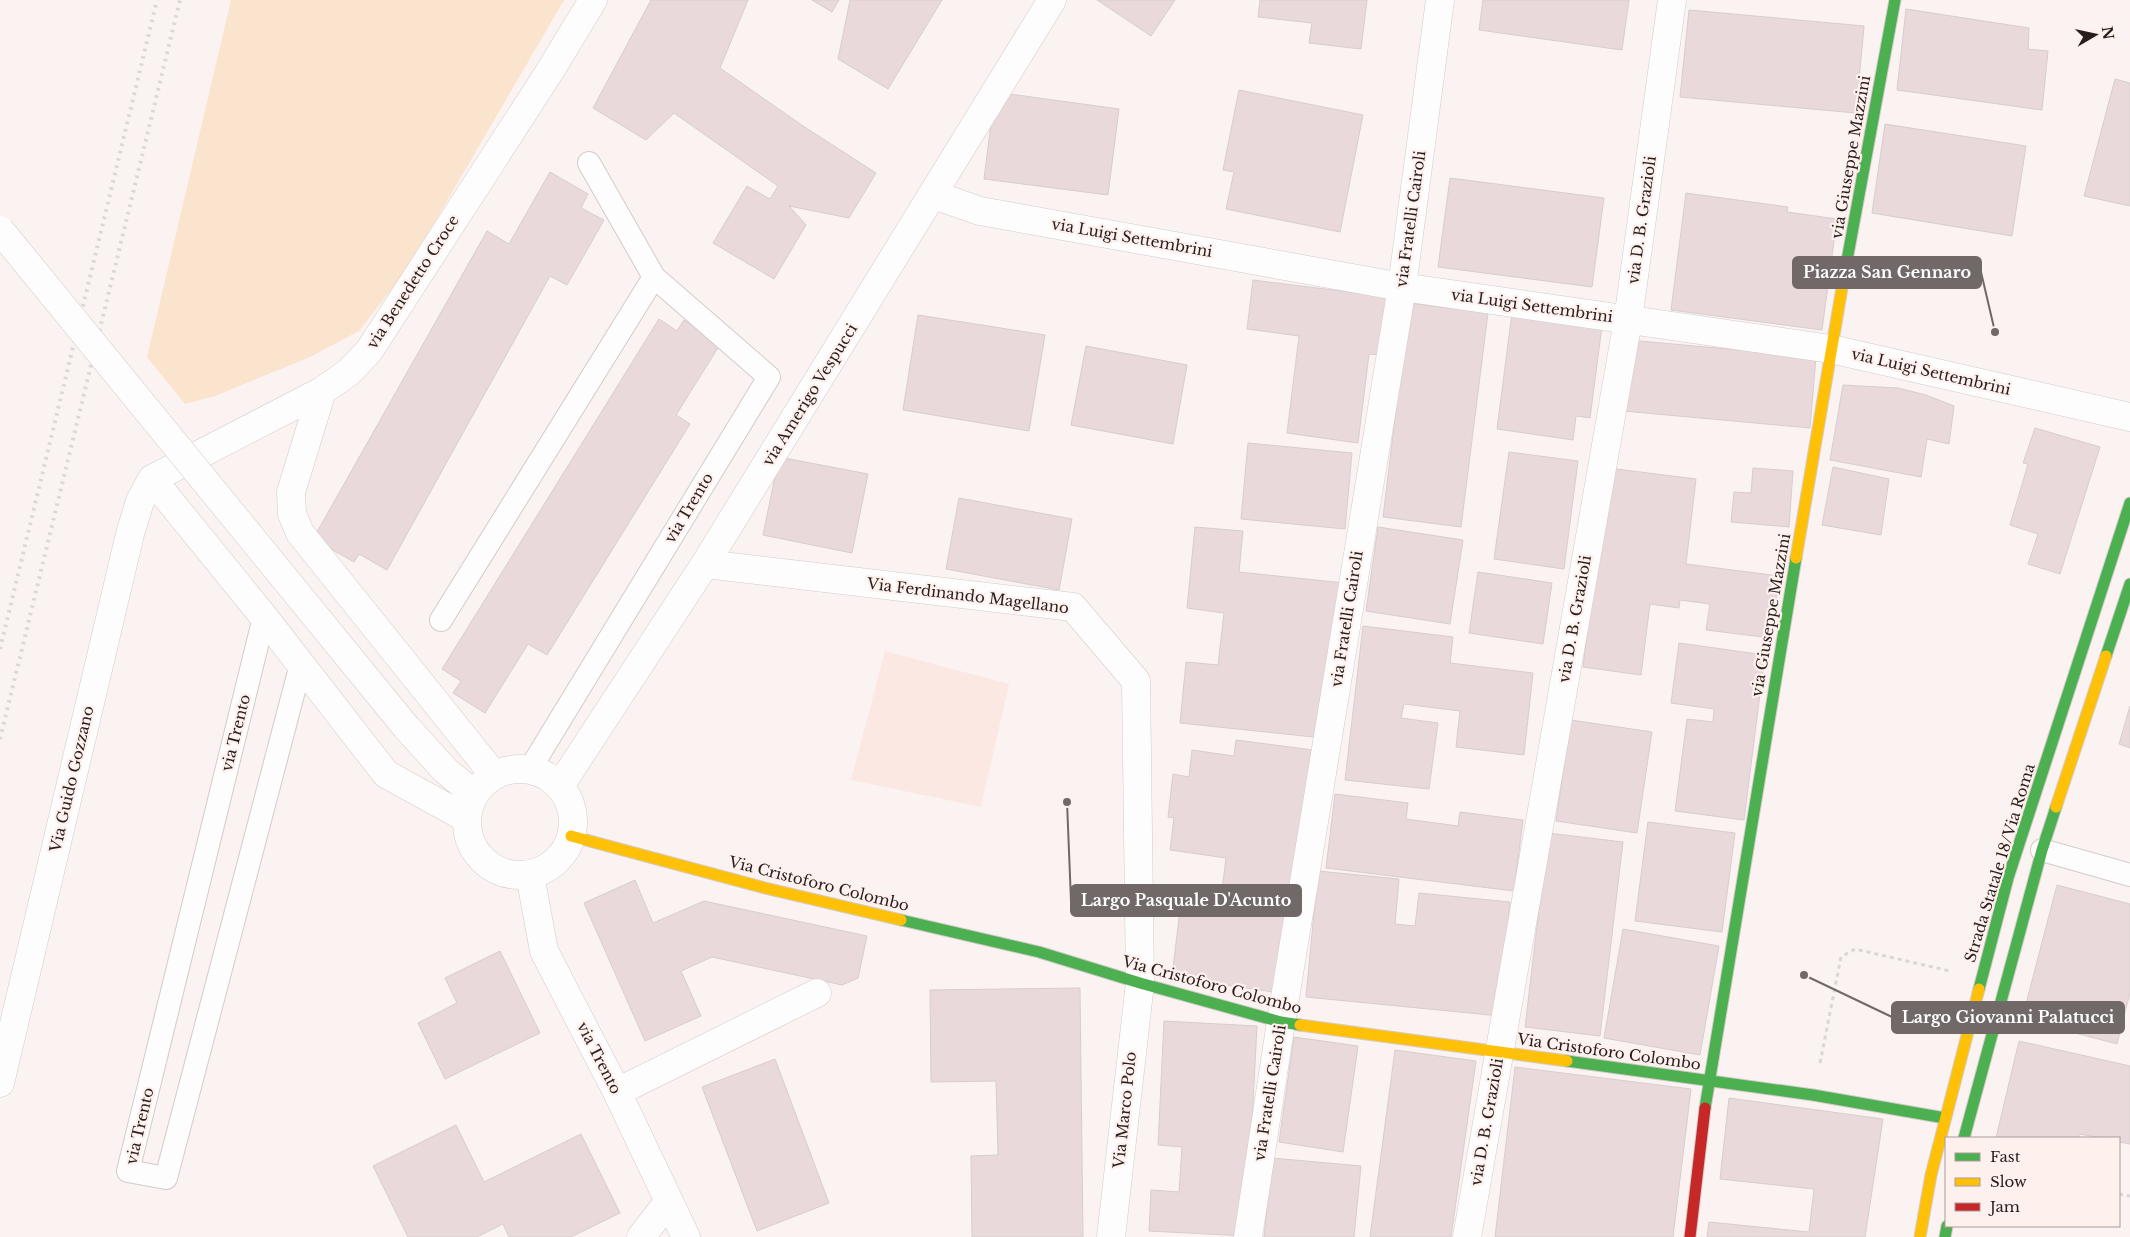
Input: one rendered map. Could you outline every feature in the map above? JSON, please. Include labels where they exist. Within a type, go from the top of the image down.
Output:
[{"type":"street","name":"via Benedetto Croce","points":[[152,479],[322,391],[349,372],[369,351],[550,71],[593,0]]},
{"type":"street","name":"via Amerigo Vespucci","points":[[560,786],[705,564],[934,195],[1052,0]]},
{"type":"street","name":"via Fratelli Cairoli","points":[[1248,1237],[1281,1022],[1402,287],[1440,0]]},
{"type":"street","name":"via D. B. Grazioli","points":[[1468,1237],[1628,320],[1672,0]]},
{"type":"street","name":"via Giuseppe Mazzini","points":[[1690,1237],[1708,1082],[1831,349],[1894,0]]},
{"type":"street","name":"via Luigi Settembrini","points":[[934,195],[980,211],[1402,287],[1831,349],[2130,416]]},
{"type":"street","points":[[0,230],[406,727],[445,770],[470,806]]},
{"type":"street","points":[[322,391],[291,492],[292,514],[300,534],[494,775]]},
{"type":"street","points":[[152,479],[264,617],[386,774],[470,806]]},
{"type":"street","name":"Via Guido Gozzano","points":[[0,1083],[130,534],[140,501],[152,479]]},
{"type":"street","name":"Strada Statale 18/Via Roma","points":[[1920,1237],[1931,1174],[2008,878],[2130,503]]},
{"type":"street","name":"Via Ferdinando Magellano","points":[[705,564],[1073,607],[1136,681],[1140,983]]},
{"type":"street","points":[[1964,1137],[2042,850],[2130,584]]},
{"type":"street","points":[[512,769],[530,769],[546,775],[560,786],[569,801],[573,818],[572,836],[566,850],[557,861],[544,870],[530,875],[514,876],[484,863],[474,850],[468,835],[470,806],[483,783],[494,775],[512,769]]},
{"type":"street","name":"Via Cristoforo Colombo","points":[[572,836],[764,888],[1039,952],[1140,983],[1281,1022],[1813,1095],[1945,1118]]},
{"type":"street","name":"via Trento","points":[[530,875],[544,951],[617,1092],[686,1237]]},
{"type":"street","name":"Via Marco Polo","points":[[1111,1237],[1140,983]]},
{"type":"street","points":[[617,1092],[818,993]]},
{"type":"street","points":[[641,1237],[669,1201]]},
{"type":"lane","name":"via Trento","points":[[530,769],[769,377],[654,277],[589,163]]},
{"type":"lane","points":[[441,620],[654,277]]},
{"type":"lane","name":"via Trento","points":[[264,617],[128,1170],[166,1178],[301,664]]},
{"type":"lane","points":[[2042,850],[2130,875]]},
{"type":"path","points":[[1813,1095],[1841,957],[1855,949],[1950,971]]},
{"type":"shaded area","points":[[231,0],[564,0],[408,268],[359,331],[310,357],[215,396],[185,404],[147,357]]},
{"type":"shaded area","points":[[885,651],[1009,684],[981,807],[851,780]]},
{"type":"building","points":[[651,0],[748,0],[720,68],[803,126],[876,173],[849,218],[789,206],[806,225],[774,279],[713,243],[747,186],[770,199],[778,186],[674,113],[646,140],[593,108]]},
{"type":"building","points":[[812,0],[839,0],[832,12]]},
{"type":"building","points":[[850,0],[942,0],[888,89],[838,59]]},
{"type":"building","points":[[1097,0],[1175,0],[1151,36]]},
{"type":"building","points":[[1260,0],[1367,0],[1361,49],[1309,43],[1312,23],[1258,17]]},
{"type":"building","points":[[1483,0],[1629,0],[1622,50],[1479,30]]},
{"type":"building","points":[[1906,9],[2029,28],[2028,49],[2048,51],[2042,110],[1897,90]]},
{"type":"building","points":[[1689,10],[1864,26],[1856,113],[1680,97]]},
{"type":"building","points":[[2115,79],[2130,83],[2130,206],[2084,196]]},
{"type":"building","points":[[1239,90],[1363,115],[1340,232],[1226,209],[1234,172],[1223,170]]},
{"type":"building","points":[[995,92],[1119,109],[1108,195],[984,179]]},
{"type":"building","points":[[1885,124],[2026,146],[2012,236],[1872,213]]},
{"type":"building","points":[[550,172],[588,194],[581,208],[604,220],[567,285],[550,276],[387,570],[359,554],[354,562],[313,539],[487,231],[509,244]]},
{"type":"building","points":[[1450,178],[1604,198],[1592,287],[1438,267]]},
{"type":"building","points":[[1686,193],[1788,207],[1787,212],[1837,219],[1822,330],[1671,310]]},
{"type":"building","points":[[1253,280],[1397,298],[1390,356],[1369,354],[1358,443],[1287,433],[1299,336],[1247,329]]},
{"type":"building","points":[[1409,303],[1488,313],[1461,527],[1383,517]]},
{"type":"building","points":[[1512,313],[1602,326],[1590,418],[1576,416],[1573,440],[1497,429]]},
{"type":"building","points":[[918,315],[1045,335],[1029,431],[903,410]]},
{"type":"building","points":[[659,319],[677,331],[684,320],[721,343],[676,415],[690,424],[547,655],[528,644],[485,713],[453,693],[461,681],[442,669]]},
{"type":"building","points":[[1629,340],[1816,357],[1810,428],[1623,411]]},
{"type":"building","points":[[1086,346],[1187,365],[1173,444],[1071,425]]},
{"type":"building","points":[[1843,385],[1898,388],[1926,395],[1954,406],[1949,444],[1927,439],[1921,477],[1830,460]]},
{"type":"building","points":[[2035,428],[2100,447],[2060,574],[2028,564],[2038,534],[2010,525],[2028,464],[2023,463]]},
{"type":"building","points":[[1248,443],[1352,453],[1345,529],[1241,519]]},
{"type":"building","points":[[1509,452],[1578,461],[1564,569],[1494,559]]},
{"type":"building","points":[[779,457],[868,474],[852,553],[763,535]]},
{"type":"building","points":[[1833,467],[1889,479],[1881,535],[1822,525]]},
{"type":"building","points":[[1608,468],[1696,479],[1686,564],[1779,576],[1771,638],[1706,630],[1710,604],[1680,600],[1679,608],[1650,604],[1641,675],[1583,667]]},
{"type":"building","points":[[1753,468],[1793,471],[1789,527],[1731,522],[1734,492],[1751,493]]},
{"type":"building","points":[[959,498],[1072,519],[1059,590],[946,569]]},
{"type":"building","points":[[1195,527],[1243,531],[1239,572],[1344,583],[1323,738],[1180,723],[1186,662],[1218,665],[1224,613],[1187,608]]},
{"type":"building","points":[[1378,527],[1463,540],[1450,624],[1366,611]]},
{"type":"building","points":[[1478,572],[1552,583],[1543,644],[1469,633]]},
{"type":"building","points":[[1363,626],[1453,637],[1450,663],[1533,673],[1524,755],[1456,747],[1460,711],[1404,704],[1401,718],[1438,723],[1429,789],[1345,780]]},
{"type":"building","points":[[1679,643],[1765,655],[1744,820],[1675,811],[1687,719],[1713,722],[1714,709],[1671,703]]},
{"type":"building","points":[[2130,706],[2130,748],[2119,744]]},
{"type":"building","points":[[1571,720],[1652,732],[1637,833],[1556,821]]},
{"type":"building","points":[[1236,740],[1321,751],[1280,993],[1172,977],[1181,901],[1220,906],[1226,858],[1170,850],[1174,818],[1168,817],[1173,774],[1189,777],[1192,750],[1234,756]]},
{"type":"building","points":[[1335,794],[1408,803],[1406,819],[1458,826],[1460,812],[1523,820],[1514,891],[1326,868]]},
{"type":"building","points":[[1648,822],[1735,833],[1722,932],[1635,921]]},
{"type":"building","points":[[1548,833],[1623,842],[1600,1036],[1525,1027]]},
{"type":"building","points":[[1318,871],[1399,879],[1395,924],[1415,926],[1419,893],[1510,902],[1500,1016],[1306,997]]},
{"type":"building","points":[[635,880],[653,923],[704,901],[867,936],[858,978],[842,985],[712,957],[681,971],[701,1016],[645,1041],[584,903]]},
{"type":"building","points":[[2057,885],[2130,904],[2130,993],[2117,1044],[2022,1019]]},
{"type":"building","points":[[1623,929],[1719,946],[1700,1055],[1604,1038]]},
{"type":"building","points":[[500,951],[540,1033],[445,1079],[418,1023],[457,1003],[445,978]]},
{"type":"building","points":[[1080,988],[1083,1237],[972,1237],[971,1156],[998,1155],[996,1081],[931,1082],[930,990]]},
{"type":"building","points":[[1164,1021],[1257,1026],[1246,1236],[1149,1231],[1151,1190],[1179,1192],[1182,1147],[1158,1145]]},
{"type":"building","points":[[1294,1037],[1358,1046],[1343,1152],[1279,1142]]},
{"type":"building","points":[[2019,1041],[2130,1066],[2130,1144],[2120,1142],[2120,1137],[2096,1137],[2079,1134],[2079,1137],[1996,1137]]},
{"type":"building","points":[[1395,1050],[1476,1061],[1451,1237],[1370,1237]]},
{"type":"building","points":[[775,1059],[829,1203],[757,1231],[702,1087]]},
{"type":"building","points":[[1515,1067],[1691,1089],[1673,1237],[1495,1237]]},
{"type":"building","points":[[1729,1098],[1883,1119],[1865,1237],[1707,1237],[1709,1222],[1809,1232],[1814,1189],[1720,1179]]},
{"type":"building","points":[[456,1125],[484,1182],[581,1134],[620,1213],[571,1237],[509,1237],[503,1224],[477,1237],[408,1237],[373,1166]]},
{"type":"building","points":[[1272,1158],[1361,1166],[1354,1237],[1264,1237]]},
{"type":"railway","points":[[0,649],[157,0]]},
{"type":"railway","points":[[0,739],[180,0]]},
{"type":"traffic: fast","points":[[1843,282],[1895,0]]},
{"type":"traffic: fast","points":[[1979,989],[2008,878],[2130,503]]},
{"type":"traffic: fast","points":[[1705,1108],[1796,558]]},
{"type":"traffic: fast","points":[[2106,656],[2130,584]]},
{"type":"traffic: fast","points":[[1964,1137],[2042,850],[2056,807]]},
{"type":"traffic: fast","points":[[901,920],[1039,952],[1140,983],[1281,1022],[1300,1025]]},
{"type":"traffic: fast","points":[[1567,1061],[1813,1095],[1945,1118]]},
{"type":"traffic: fast","points":[[1945,1237],[1947,1227]]},
{"type":"traffic: slow","points":[[1796,558],[1843,282]]},
{"type":"traffic: slow","points":[[2056,807],[2106,656]]},
{"type":"traffic: slow","points":[[571,836],[765,888],[901,920]]},
{"type":"traffic: slow","points":[[1920,1237],[1931,1175],[1979,989]]},
{"type":"traffic: slow","points":[[1300,1025],[1567,1061]]},
{"type":"traffic: jam","points":[[1690,1237],[1705,1108]]},
{"type":"place","name":"Piazza San Gennaro","points":[[1995,332]]},
{"type":"place","name":"Largo Pasquale D'Acunto","points":[[1067,802]]},
{"type":"place","name":"Largo Giovanni Palatucci","points":[[1804,975]]}]
